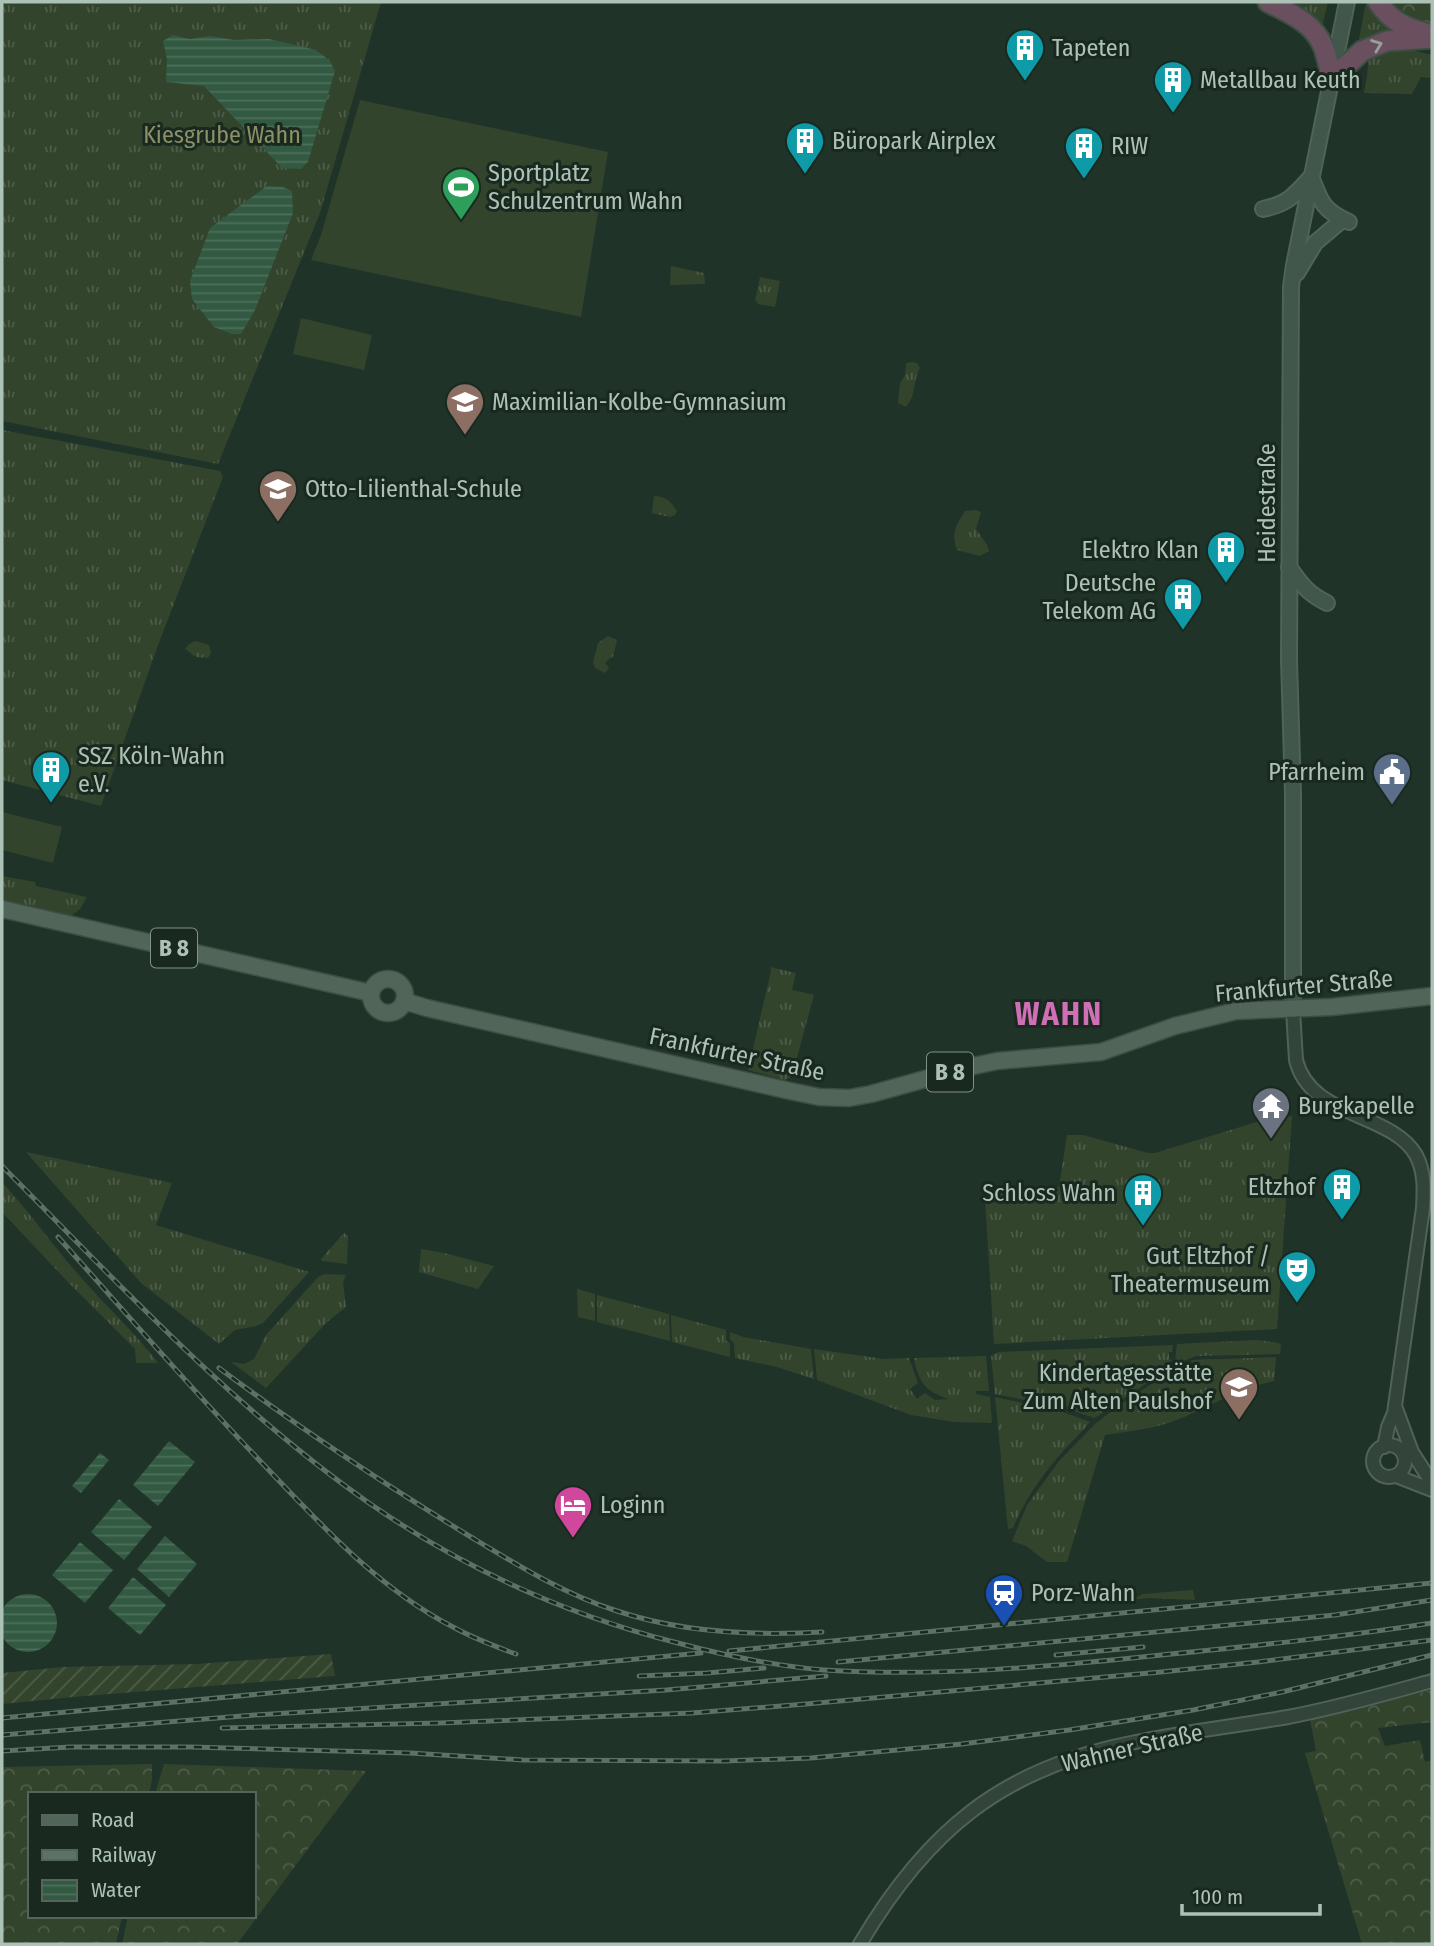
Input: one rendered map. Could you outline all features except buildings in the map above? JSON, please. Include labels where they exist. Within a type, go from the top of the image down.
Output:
[{"type":"highway","points":[[1268,2],[1300,18],[1314,31],[1322,45],[1332,79],[1363,51],[1374,46],[1387,41],[1432,36]]},
{"type":"highway","points":[[1378,2],[1388,16],[1409,29],[1432,36]]},
{"type":"main road","name":"Heidestraße","points":[[1293,1010],[1293,807],[1289,660],[1291,287],[1347,2]]},
{"type":"main road","points":[[1263,209],[1279,206],[1289,200],[1311,177],[1324,206],[1345,222],[1315,243],[1291,287]]},
{"type":"main road","points":[[1290,567],[1304,589],[1327,603]]},
{"type":"main road","name":"B 8","points":[[2,908],[371,993],[375,1008],[384,1013],[394,1012],[404,1001]]},
{"type":"main road","points":[[371,993],[378,982],[391,979],[401,985],[404,1001]]},
{"type":"main road","name":"Frankfurter Straße","points":[[404,1001],[790,1091],[834,1098],[872,1094],[998,1061],[1101,1052],[1174,1026],[1227,1013],[1293,1010],[1432,996]]},
{"type":"street","points":[[1293,1010],[1296,1060],[1298,1069],[1309,1087],[1330,1102],[1407,1143],[1416,1155],[1423,1177],[1423,1208],[1394,1410],[1384,1447]]},
{"type":"street","points":[[1394,1410],[1396,1442],[1405,1462],[1409,1469],[1431,1487]]},
{"type":"street","points":[[1394,1410],[1431,1487]]},
{"type":"street","points":[[1399,1448],[1384,1447],[1378,1451],[1374,1457],[1376,1469],[1384,1476],[1396,1476],[1431,1487]]},
{"type":"street","points":[[1396,1476],[1405,1462]]},
{"type":"street","name":"Wahner Straße","points":[[860,1944],[893,1893],[945,1833],[969,1812],[1026,1776],[1075,1757],[1131,1743],[1291,1716],[1432,1682]]},
{"type":"green space","name":"Kiesgrube Wahn","points":[[2,2],[381,2],[320,213],[218,464],[2,421]]},
{"type":"green space","points":[[1328,2],[1320,35],[1290,5]]},
{"type":"green space","points":[[1366,2],[1374,2],[1400,29],[1358,45]]},
{"type":"green space","points":[[1390,2],[1432,4],[1432,26],[1423,25],[1397,12]]},
{"type":"green space","points":[[1396,46],[1432,55],[1432,78],[1421,77],[1412,94],[1364,93],[1369,54]]},
{"type":"green space","name":"Sportplatz Schulzentrum Wahn","points":[[360,100],[608,152],[581,317],[311,260],[321,235]]},
{"type":"green space","points":[[671,266],[704,273],[705,284],[670,285]]},
{"type":"green space","points":[[760,277],[780,281],[775,307],[757,304],[755,301]]},
{"type":"green space","points":[[301,318],[372,335],[364,370],[293,354]]},
{"type":"green space","points":[[913,362],[920,368],[912,397],[906,407],[898,403],[900,383],[905,375],[906,363]]},
{"type":"green space","points":[[2,430],[220,471],[223,477],[158,645],[101,806],[2,780]]},
{"type":"green space","points":[[654,496],[670,502],[677,511],[675,515],[670,517],[652,513]]},
{"type":"green space","points":[[965,511],[981,512],[976,529],[989,551],[980,556],[957,550],[954,538],[957,525]]},
{"type":"green space","points":[[608,636],[617,640],[613,657],[605,663],[609,668],[605,673],[595,668],[593,662],[598,643]]},
{"type":"green space","points":[[196,641],[209,645],[211,653],[208,658],[196,657],[185,649]]},
{"type":"green space","points":[[2,812],[62,827],[53,863],[2,850]]},
{"type":"green space","points":[[2,876],[87,897],[80,909],[71,916],[2,900]]},
{"type":"green space","points":[[770,967],[796,973],[792,990],[814,995],[792,1076],[785,1080],[748,1070]]},
{"type":"green space","points":[[763,1043],[792,1049],[787,1070],[758,1063]]},
{"type":"green space","points":[[1292,1116],[1277,1329],[994,1344],[985,1199],[989,1194],[1059,1187],[1067,1135],[1083,1135],[1155,1153],[1260,1121]]},
{"type":"green space","points":[[26,1152],[172,1183],[156,1225],[309,1272],[263,1323],[235,1330],[219,1344],[141,1283]]},
{"type":"green space","points":[[2,1182],[74,1270],[158,1363],[136,1363],[135,1349],[2,1212]]},
{"type":"green space","points":[[344,1233],[348,1236],[347,1264],[322,1261],[321,1259]]},
{"type":"green space","points":[[421,1249],[494,1266],[478,1289],[419,1272]]},
{"type":"green space","points":[[325,1274],[346,1275],[343,1282],[346,1307],[327,1322],[266,1388],[231,1362],[244,1364],[254,1359],[266,1335],[318,1277]]},
{"type":"green space","points":[[577,1289],[595,1294],[595,1321],[578,1317]]},
{"type":"green space","points":[[597,1295],[669,1314],[670,1341],[597,1322]]},
{"type":"green space","points":[[671,1315],[726,1330],[730,1357],[672,1342]]},
{"type":"green space","points":[[730,1332],[743,1337],[811,1349],[814,1379],[735,1358]]},
{"type":"green space","points":[[1257,1340],[1279,1343],[1280,1354],[1196,1356],[1175,1362],[1177,1344]]},
{"type":"green space","points":[[1173,1345],[1172,1352],[1169,1352],[1169,1368],[1095,1418],[1061,1405],[1060,1407],[995,1394],[991,1356],[999,1352]]},
{"type":"green space","points":[[814,1349],[884,1359],[909,1358],[918,1383],[910,1389],[917,1399],[925,1393],[935,1400],[949,1399],[924,1385],[914,1358],[986,1356],[989,1391],[976,1391],[976,1394],[990,1397],[992,1423],[954,1422],[911,1415],[817,1380]]},
{"type":"green space","points":[[1276,1357],[1274,1381],[1237,1393],[1170,1422],[1105,1435],[1067,1562],[1047,1562],[1026,1546],[1012,1541],[1027,1505],[1059,1461],[1095,1424],[1121,1404],[1193,1360]]},
{"type":"green space","points":[[995,1397],[1060,1411],[1090,1422],[1049,1468],[1029,1497],[1013,1528],[1008,1529]]},
{"type":"green space","points":[[1193,1590],[1195,1600],[1148,1598],[1115,1602],[1113,1599],[1143,1594]]},
{"type":"green space","points":[[331,1654],[335,1676],[2,1704],[2,1673],[63,1667],[197,1664]]},
{"type":"green space","points":[[1432,1690],[1432,1722],[1378,1728],[1385,1746],[1420,1740],[1425,1762],[1432,1760],[1432,1944],[1362,1944],[1305,1753],[1316,1751],[1310,1719]]},
{"type":"green space","points":[[152,1764],[149,1792],[28,1792],[28,1918],[122,1918],[116,1944],[2,1944],[2,1767]]},
{"type":"green space","points":[[164,1764],[366,1771],[237,1944],[122,1944],[128,1918],[256,1918],[256,1792],[156,1792]]},
{"type":"water","points":[[173,35],[190,39],[211,36],[234,40],[269,39],[316,50],[329,60],[335,71],[308,162],[301,169],[282,168],[204,86],[166,82],[167,59],[163,41]]},
{"type":"water","points":[[267,186],[283,187],[292,191],[293,213],[255,310],[241,334],[232,334],[214,327],[192,299],[190,281],[210,228]]},
{"type":"water","points":[[169,1441],[195,1462],[158,1506],[133,1485]]},
{"type":"water","points":[[100,1453],[109,1460],[81,1493],[72,1486]]},
{"type":"water","points":[[119,1499],[152,1527],[124,1560],[91,1532]]},
{"type":"water","points":[[165,1536],[197,1564],[169,1597],[137,1569]]},
{"type":"water","points":[[80,1542],[113,1570],[85,1603],[52,1575]]},
{"type":"water","points":[[133,1577],[166,1605],[140,1635],[108,1608]]},
{"type":"water","points":[[28,1594],[39,1596],[52,1607],[57,1623],[55,1634],[44,1647],[28,1652],[17,1650],[4,1639],[-1,1623],[1,1612],[12,1599]]},
{"type":"railway","points":[[2,1166],[133,1299],[224,1386],[319,1466],[369,1503],[477,1568],[554,1603],[633,1631],[711,1651],[786,1666],[824,1670],[909,1672],[993,1670],[1077,1663],[1297,1641],[1432,1623]]},
{"type":"railway","points":[[58,1237],[238,1437],[307,1510],[375,1575],[426,1612],[468,1635],[516,1654]]},
{"type":"railway","points":[[219,1368],[309,1433],[403,1494],[521,1567],[577,1596],[642,1618],[693,1628],[770,1634],[822,1632]]},
{"type":"railway","points":[[729,1651],[1432,1583]]},
{"type":"railway","points":[[838,1662],[1335,1615],[1432,1600]]},
{"type":"railway","points":[[222,1728],[692,1713],[1161,1672],[1432,1640]]},
{"type":"railway","points":[[1056,1655],[1143,1647]]},
{"type":"railway","points":[[2,1718],[701,1653]]},
{"type":"railway","points":[[2,1751],[70,1747],[191,1747],[410,1753],[523,1760],[724,1761],[811,1758],[962,1744],[1193,1710],[1282,1692],[1432,1655]]},
{"type":"railway","points":[[639,1676],[764,1668]]},
{"type":"railway","points":[[2,1735],[255,1715],[666,1690],[826,1676]]},
{"type":"place","name":"Tapeten","points":[[1025,82]]},
{"type":"place","name":"Metallbau Keuth","points":[[1173,114]]},
{"type":"place","name":"Büropark Airplex","points":[[805,175]]},
{"type":"place","name":"RIW","points":[[1084,180]]},
{"type":"place","name":"Sportplatz Schulzentrum Wahn","points":[[461,221]]},
{"type":"place","name":"Maximilian-Kolbe-Gymnasium","points":[[465,436]]},
{"type":"place","name":"Otto-Lilienthal-Schule","points":[[278,523]]},
{"type":"place","name":"Elektro Klan","points":[[1226,584]]},
{"type":"place","name":"Deutsche Telekom AG","points":[[1183,631]]},
{"type":"place","name":"SSZ Köln-Wahn e.V.","points":[[51,804]]},
{"type":"place","name":"Pfarrheim","points":[[1392,806]]},
{"type":"place","name":"Burgkapelle","points":[[1271,1140]]},
{"type":"place","name":"Eltzhof","points":[[1342,1221]]},
{"type":"place","name":"Schloss Wahn","points":[[1143,1227]]},
{"type":"place","name":"Gut Eltzhof / Theatermuseum","points":[[1297,1304]]},
{"type":"place","name":"Kindertagesstätte Zum Alten Paulshof","points":[[1239,1421]]},
{"type":"place","name":"Loginn","points":[[573,1539]]},
{"type":"place","name":"Porz-Wahn","points":[[1004,1627]]},
{"type":"district","name":"WAHN","points":[[1059,1014]]}]
